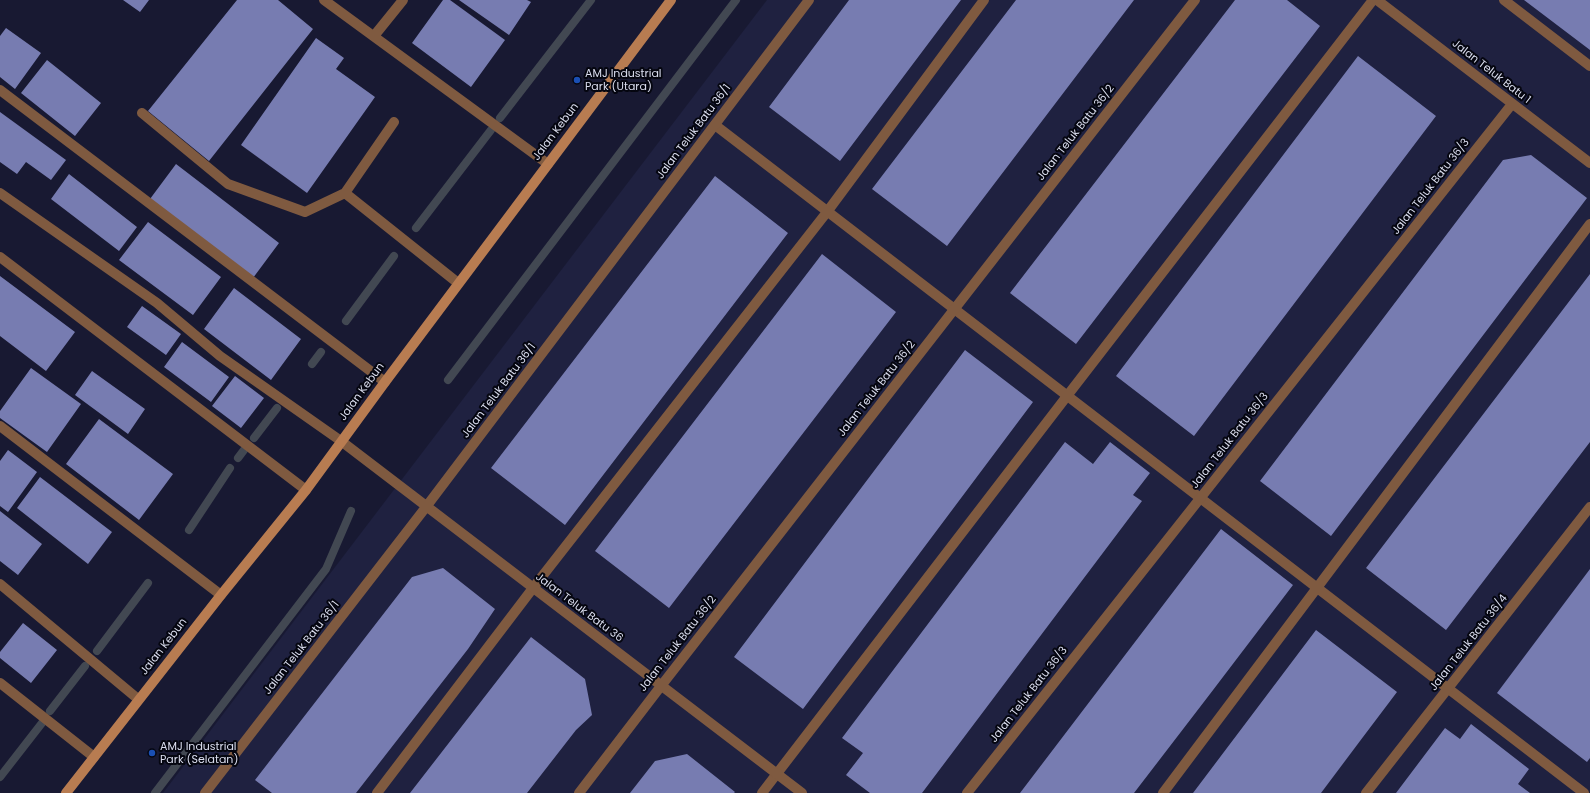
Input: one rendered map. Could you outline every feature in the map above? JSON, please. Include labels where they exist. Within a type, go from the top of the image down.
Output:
[{"type":"main road","name":"Jalan Kebun","points":[[66,793],[220,595],[306,490],[384,382],[671,0]]},
{"type":"street","points":[[324,0],[548,164]]},
{"type":"street","points":[[374,36],[403,0]]},
{"type":"street","name":"Jalan Teluk Batu 36/1","points":[[204,793],[426,507],[809,0]]},
{"type":"street","points":[[377,793],[533,588],[827,212],[984,0]]},
{"type":"street","name":"Jalan Teluk Batu 36/2","points":[[579,793],[1195,0]]},
{"type":"street","points":[[762,793],[1373,0]]},
{"type":"street","name":"Jalan Teluk Batu 1","points":[[1377,0],[1590,163]]},
{"type":"street","points":[[1504,0],[1590,66]]},
{"type":"street","points":[[0,90],[384,382]]},
{"type":"street","name":"Jalan Teluk Batu 36/3","points":[[967,793],[1512,104]]},
{"type":"street","points":[[142,113],[228,184],[305,212],[345,193],[394,122]]},
{"type":"street","points":[[715,125],[1584,793]]},
{"type":"street","name":"Jalan Teluk Batu 36","points":[[0,193],[157,303],[220,356],[341,441],[802,793]]},
{"type":"street","points":[[345,193],[458,283]]},
{"type":"street","points":[[1164,793],[1590,224]]},
{"type":"street","points":[[0,257],[306,490]]},
{"type":"street","points":[[0,426],[220,595]]},
{"type":"street","name":"Jalan Teluk Batu 36/4","points":[[1366,793],[1590,507]]},
{"type":"street","points":[[0,584],[138,699]]},
{"type":"street","points":[[0,683],[94,757]]},
{"type":"shaded area","points":[[767,0],[1590,0],[1590,793],[163,793]]},
{"type":"building","points":[[123,0],[149,0],[140,12]]},
{"type":"building","points":[[237,0],[278,0],[313,29],[209,161],[148,111]]},
{"type":"building","points":[[443,0],[450,0],[505,40],[471,87],[412,43]]},
{"type":"building","points":[[459,0],[527,0],[531,2],[509,35]]},
{"type":"building","points":[[849,0],[961,0],[840,161],[769,107]]},
{"type":"building","points":[[1016,0],[1134,0],[947,246],[872,189]]},
{"type":"building","points":[[1235,0],[1287,0],[1320,26],[1076,344],[1010,293]]},
{"type":"building","points":[[1524,0],[1590,0],[1590,50]]},
{"type":"building","points":[[6,28],[41,53],[15,89],[0,77],[0,36]]},
{"type":"building","points":[[316,38],[344,58],[336,69],[375,97],[307,193],[241,145]]},
{"type":"building","points":[[1358,56],[1436,116],[1194,436],[1116,376]]},
{"type":"building","points":[[47,60],[101,103],[75,136],[21,93]]},
{"type":"building","points":[[0,112],[66,160],[51,180],[26,162],[17,174],[0,162]]},
{"type":"building","points":[[1531,155],[1587,198],[1331,536],[1260,481],[1503,160]]},
{"type":"building","points":[[176,164],[279,243],[253,278],[150,199]]},
{"type":"building","points":[[69,174],[137,227],[119,251],[51,199]]},
{"type":"building","points":[[715,176],[788,233],[565,525],[491,468]]},
{"type":"building","points":[[148,222],[221,277],[193,315],[119,260]]},
{"type":"building","points":[[822,254],[896,312],[669,608],[595,551]]},
{"type":"building","points":[[1590,274],[1590,442],[1446,630],[1366,568]]},
{"type":"building","points":[[0,276],[75,332],[46,371],[0,336]]},
{"type":"building","points":[[234,288],[301,339],[271,380],[204,329]]},
{"type":"building","points":[[142,306],[181,334],[166,355],[127,327]]},
{"type":"building","points":[[182,342],[229,377],[211,402],[164,367]]},
{"type":"building","points":[[965,350],[1033,402],[803,709],[734,657]]},
{"type":"building","points":[[31,368],[81,404],[47,452],[0,418],[0,411]]},
{"type":"building","points":[[92,371],[145,409],[128,434],[75,395]]},
{"type":"building","points":[[235,376],[264,398],[241,428],[212,406]]},
{"type":"building","points":[[99,419],[173,474],[139,520],[66,464]]},
{"type":"building","points":[[1065,442],[1093,464],[1110,442],[1150,473],[1133,495],[1142,501],[922,793],[870,793],[846,775],[863,753],[842,738]]},
{"type":"building","points":[[8,450],[37,472],[8,512],[0,506],[0,461]]},
{"type":"building","points":[[40,477],[112,532],[88,564],[17,508]]},
{"type":"building","points":[[0,511],[42,544],[18,575],[0,561]]},
{"type":"building","points":[[1221,529],[1293,585],[1134,793],[1020,793]]},
{"type":"building","points":[[443,568],[495,609],[468,649],[356,793],[272,793],[255,780],[412,577]]},
{"type":"building","points":[[1590,569],[1590,758],[1587,762],[1497,693]]},
{"type":"building","points":[[23,623],[57,650],[31,683],[0,658],[0,652]]},
{"type":"building","points":[[1316,630],[1397,692],[1321,793],[1193,793]]},
{"type":"building","points":[[531,637],[585,679],[592,715],[576,730],[527,793],[410,793]]},
{"type":"building","points":[[1471,724],[1529,769],[1518,784],[1530,793],[1396,793],[1445,728],[1460,739]]},
{"type":"building","points":[[687,754],[735,792],[630,793],[655,761]]},
{"type":"waterway","points":[[500,118],[591,0]]},
{"type":"waterway","points":[[448,380],[736,0]]},
{"type":"waterway","points":[[416,228],[491,130]]},
{"type":"waterway","points":[[346,321],[394,256]]},
{"type":"waterway","points":[[312,364],[321,352]]},
{"type":"waterway","points":[[254,438],[277,408]]},
{"type":"waterway","points":[[238,458],[244,450]]},
{"type":"waterway","points":[[189,530],[230,468]]},
{"type":"waterway","points":[[155,793],[326,569],[351,511]]},
{"type":"waterway","points":[[97,651],[148,583]]},
{"type":"waterway","points":[[50,711],[85,666]]},
{"type":"waterway","points":[[0,777],[42,723]]},
{"type":"place","name":"AMJ Industrial Park (Utara)","points":[[577,80]]},
{"type":"place","name":"AMJ Industrial Park (Selatan)","points":[[152,753]]}]
